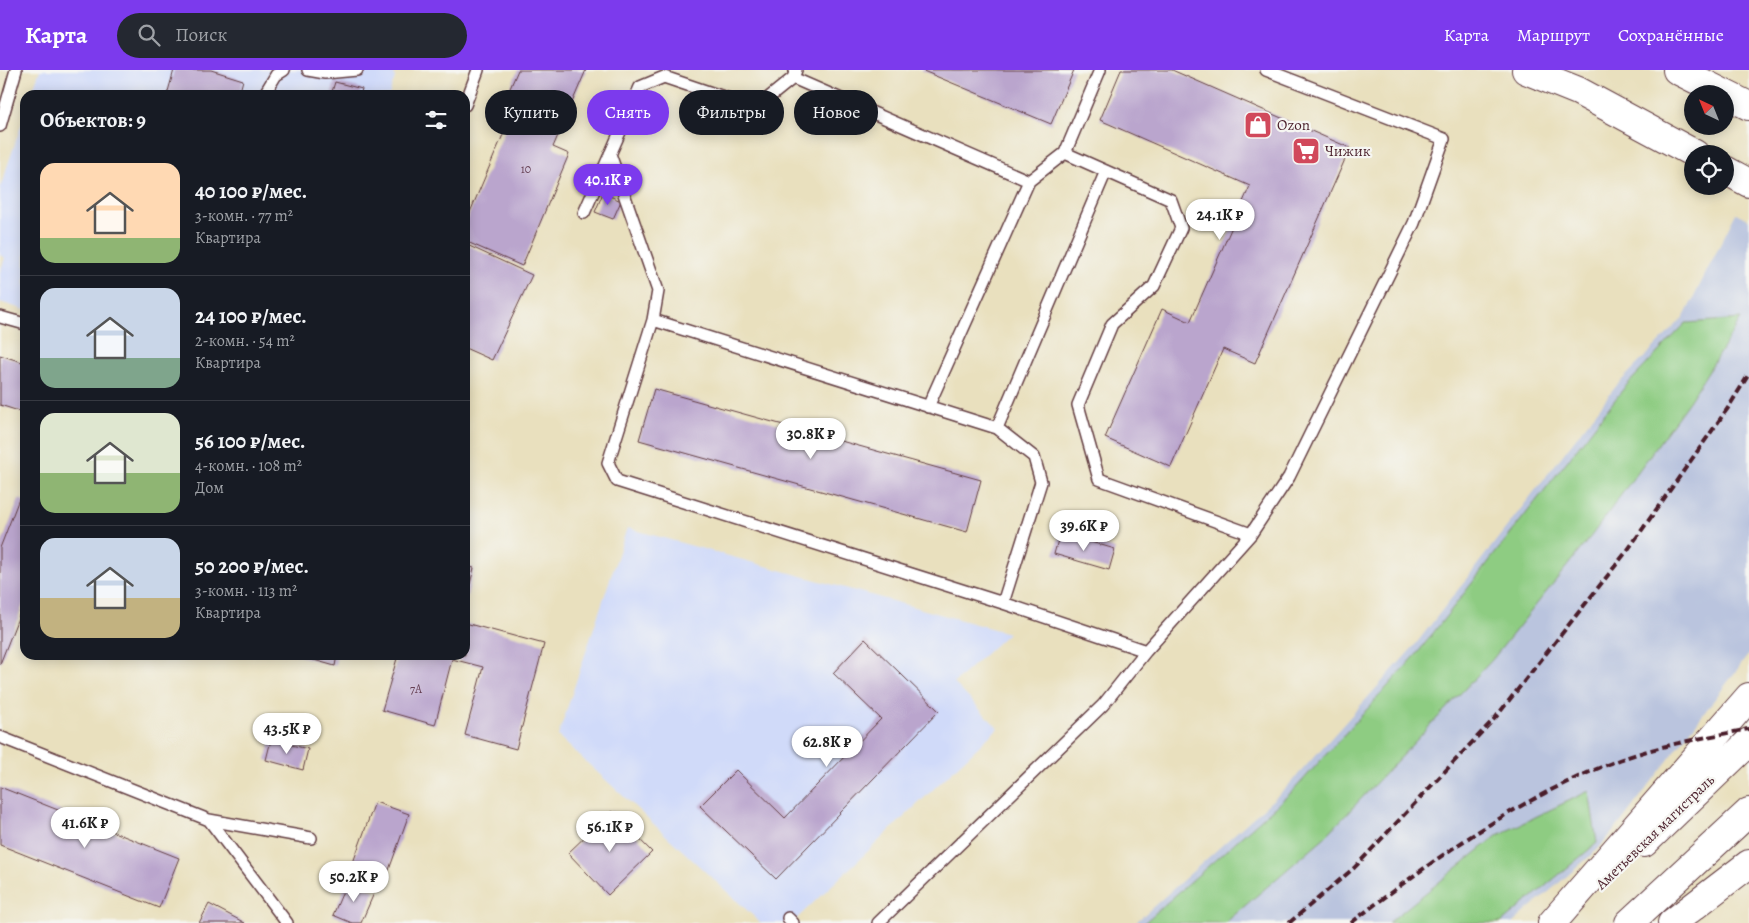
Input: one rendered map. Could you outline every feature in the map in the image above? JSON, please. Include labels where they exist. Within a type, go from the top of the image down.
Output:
[{"type":"main road","points":[[1526,70],[1578,91],[1684,148]]},
{"type":"main road","points":[[1677,70],[1749,106]]},
{"type":"main road","points":[[1734,174],[1749,182]]},
{"type":"main road","points":[[1552,923],[1749,696]]},
{"type":"main road","name":"Аметьевская магистраль","points":[[1561,923],[1749,742]]},
{"type":"main road","points":[[1629,923],[1749,812]]},
{"type":"main road","points":[[1672,923],[1749,864]]},
{"type":"lane","points":[[0,126],[16,70]]},
{"type":"lane","points":[[267,90],[276,75],[284,70]]},
{"type":"lane","points":[[308,70],[325,73],[357,70]]},
{"type":"lane","points":[[470,92],[478,70]]},
{"type":"lane","points":[[928,407],[1029,181],[1064,153],[1100,70]]},
{"type":"lane","points":[[878,923],[1103,705],[1146,651],[1251,534],[1289,477],[1414,223],[1444,139],[1266,70]]},
{"type":"lane","points":[[584,213],[640,88],[664,77],[756,108],[795,74],[1029,181]]},
{"type":"lane","points":[[1064,153],[1171,200],[1181,228],[1154,286],[1112,324],[1078,405],[1099,479],[1251,534]]},
{"type":"lane","points":[[610,154],[658,291],[653,320],[608,463],[617,481],[1003,603],[1146,651]]},
{"type":"lane","points":[[997,428],[1106,171]]},
{"type":"lane","points":[[0,316],[20,322]]},
{"type":"lane","points":[[653,320],[997,428],[1034,457],[1041,482],[1003,603]]},
{"type":"lane","points":[[0,737],[209,820],[311,838]]},
{"type":"lane","points":[[209,820],[287,923]]},
{"type":"shaded area","points":[[40,70],[392,70],[395,77],[391,90],[33,90]]},
{"type":"shaded area","points":[[20,129],[20,308],[0,302],[0,272],[5,258],[0,255],[0,188]]},
{"type":"shaded area","points":[[1736,213],[1749,220],[1749,654],[1621,822],[1598,849],[1513,923],[1135,923],[1286,788],[1415,645],[1617,385],[1684,317]]},
{"type":"shaded area","points":[[627,528],[1008,633],[954,683],[998,728],[792,923],[761,923],[558,736]]},
{"type":"green space","points":[[1741,319],[1690,400],[1592,535],[1492,660],[1326,836],[1225,923],[1144,923],[1294,790],[1416,655],[1624,388],[1686,323]]},
{"type":"green space","points":[[1589,791],[1597,843],[1501,923],[1388,923],[1498,835]]},
{"type":"building","points":[[174,70],[211,70],[243,80],[240,90],[168,90]]},
{"type":"building","points":[[518,70],[586,70],[577,91],[509,90]]},
{"type":"building","points":[[921,70],[1074,70],[1051,124]]},
{"type":"building","points":[[1121,70],[1172,70],[1350,148],[1255,363],[1223,349],[1171,467],[1105,438],[1162,309],[1190,322],[1250,186],[1100,120]]},
{"type":"building","points":[[335,82],[362,89],[362,90],[333,90]]},
{"type":"building","points":[[503,135],[558,135],[553,147],[569,154],[522,266],[470,243],[470,212]]},
{"type":"building","points":[[603,193],[621,201],[613,219],[595,212]]},
{"type":"building","points":[[470,246],[532,275],[492,360],[470,350]]},
{"type":"building","points":[[0,355],[20,361],[20,411],[0,405]]},
{"type":"building","points":[[654,389],[981,480],[967,532],[639,440]]},
{"type":"building","points":[[20,499],[20,613],[0,664],[0,548]]},
{"type":"building","points":[[1060,533],[1115,549],[1109,570],[1054,554]]},
{"type":"building","points":[[470,567],[474,568],[470,584]]},
{"type":"building","points":[[470,624],[544,644],[516,749],[465,735],[483,667],[456,660],[470,660]]},
{"type":"building","points":[[865,639],[939,711],[776,879],[700,806],[736,770],[785,818],[881,719],[833,673]]},
{"type":"building","points":[[314,660],[336,660],[335,666]]},
{"type":"building","points":[[397,660],[452,660],[435,725],[382,710]]},
{"type":"building","points":[[271,740],[308,749],[303,770],[266,760]]},
{"type":"building","points":[[0,787],[179,858],[159,908],[0,845]]},
{"type":"building","points":[[375,802],[409,814],[385,881],[351,868]]},
{"type":"building","points":[[612,811],[652,852],[608,895],[568,853]]},
{"type":"building","points":[[348,880],[375,891],[361,923],[352,923],[333,915]]},
{"type":"building","points":[[209,904],[245,923],[199,923]]},
{"type":"railway","points":[[1289,923],[1354,868],[1496,717],[1627,551],[1728,408],[1749,374]]},
{"type":"railway","points":[[1351,923],[1412,877],[1474,834],[1507,814],[1574,779],[1643,752],[1749,729]]},
{"type":"place","name":"Ozon","points":[[1258,125]]},
{"type":"place","name":"Чижик","points":[[1306,151]]}]
